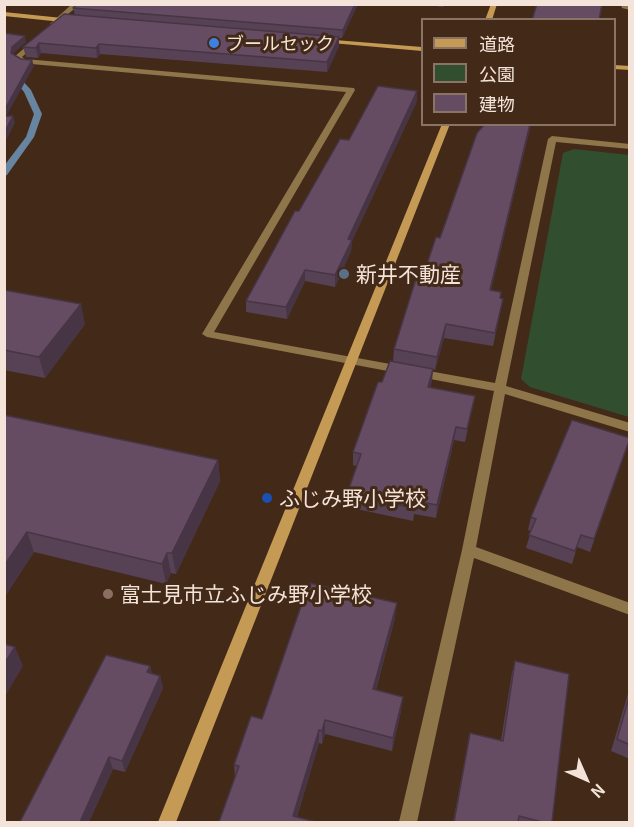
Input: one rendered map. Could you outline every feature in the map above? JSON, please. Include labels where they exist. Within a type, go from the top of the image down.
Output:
[{"type":"street","points":[[76,4],[14,57],[23,61],[351,90],[207,334],[500,388],[630,428]]},
{"type":"street","points":[[624,4],[624,7],[630,8]]},
{"type":"street","points":[[4,14],[81,22]]},
{"type":"street","points":[[317,41],[421,50]]},
{"type":"street","points":[[167,822],[445,126]]},
{"type":"street","points":[[408,822],[469,550],[552,139],[630,147]]},
{"type":"street","points":[[469,550],[630,609]]},
{"type":"green space","points":[[574,149],[629,155],[629,417],[530,387],[521,379],[563,153]]},
{"type":"building","points":[[77,4],[355,4],[343,30],[73,8]]},
{"type":"building","points":[[537,4],[602,4],[599,18],[533,18]]},
{"type":"building","points":[[64,14],[339,37],[327,62],[99,44],[96,48],[39,43],[36,48],[23,47]]},
{"type":"building","points":[[4,33],[25,36],[12,47],[11,53],[21,59],[32,60],[4,111]]},
{"type":"building","points":[[378,86],[417,91],[348,239],[352,240],[335,275],[305,270],[286,307],[246,301],[295,211],[299,211],[340,139],[349,140]]},
{"type":"building","points":[[4,116],[13,116],[4,133]]},
{"type":"building","points":[[483,126],[530,126],[490,290],[501,292],[500,298],[503,299],[495,333],[446,324],[437,357],[394,349],[419,269],[425,270],[436,237],[440,238],[477,133]]},
{"type":"building","points":[[4,290],[81,304],[39,357],[4,350]]},
{"type":"building","points":[[390,361],[433,369],[428,387],[475,396],[467,429],[456,427],[437,505],[416,501],[414,508],[347,494],[361,454],[353,452],[378,382],[382,382]]},
{"type":"building","points":[[4,415],[218,460],[172,553],[167,553],[162,564],[27,532],[4,566]]},
{"type":"building","points":[[572,420],[630,438],[594,539],[581,535],[575,551],[529,535],[536,519],[531,517]]},
{"type":"building","points":[[309,583],[397,603],[373,689],[403,697],[393,738],[325,720],[322,731],[319,730],[293,816],[316,822],[219,822],[239,766],[234,765],[251,716],[262,719]]},
{"type":"building","points":[[4,644],[15,647],[4,664]]},
{"type":"building","points":[[106,655],[150,666],[147,672],[160,676],[122,761],[109,757],[80,822],[20,822]]},
{"type":"building","points":[[515,661],[569,674],[552,822],[519,816],[518,822],[454,822],[470,733],[503,741]]},
{"type":"building","points":[[630,694],[630,745],[617,739]]},
{"type":"waterway","points":[[4,62],[28,92],[38,114],[30,137],[4,173]]},
{"type":"place","name":"ブールセック","points":[[214,43]]},
{"type":"place","name":"新井不動産","points":[[344,274]]},
{"type":"place","name":"ふじみ野小学校","points":[[267,498]]},
{"type":"place","name":"富士見市立ふじみ野小学校","points":[[108,594]]}]
